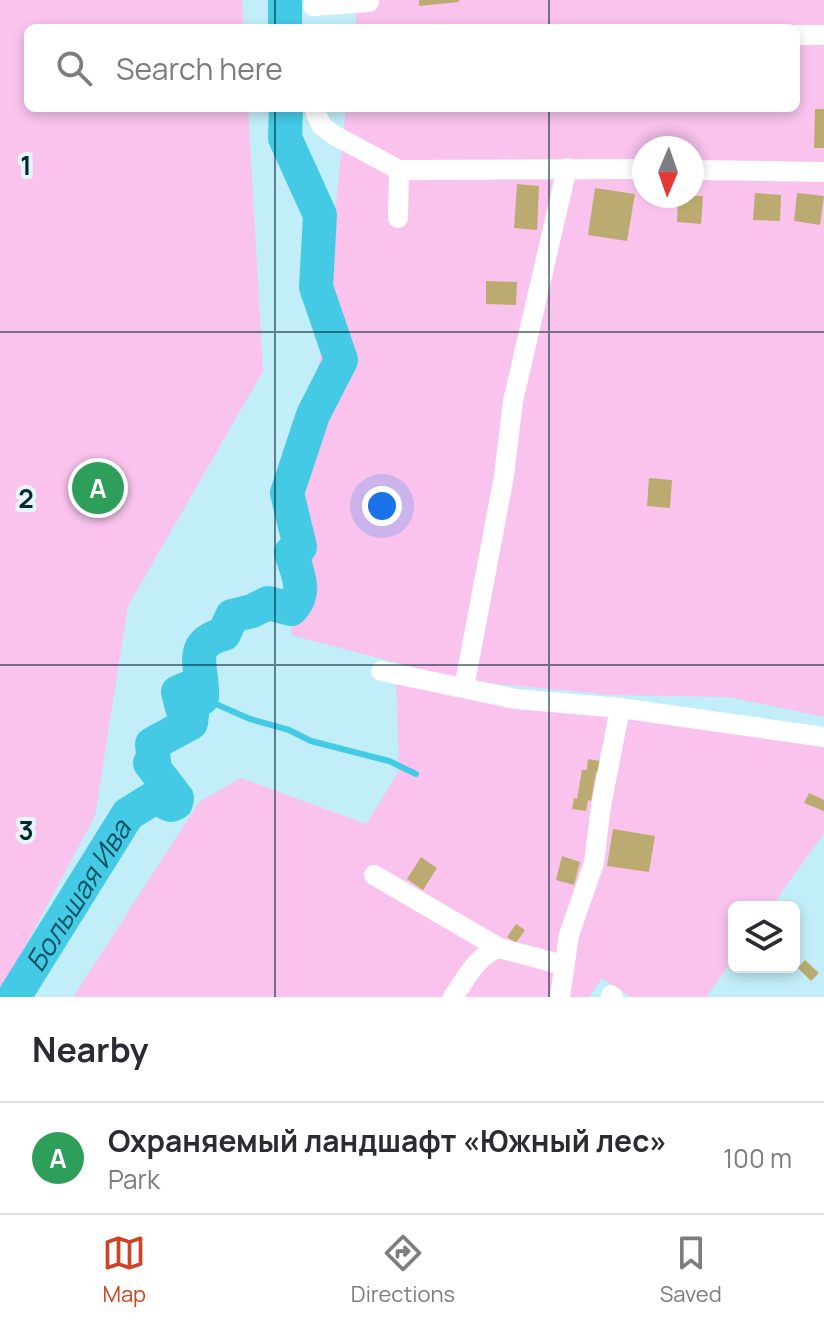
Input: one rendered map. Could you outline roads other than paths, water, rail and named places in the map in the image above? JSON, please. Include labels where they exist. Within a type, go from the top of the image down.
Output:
[{"type":"street","points":[[314,24],[313,3],[369,2]]},
{"type":"street","points":[[800,35],[824,35]]},
{"type":"street","points":[[317,112],[322,126],[334,135],[399,170],[632,169]]},
{"type":"street","points":[[464,688],[504,476],[513,401],[567,168]]},
{"type":"street","points":[[398,218],[399,170]]},
{"type":"street","points":[[704,170],[824,172]]},
{"type":"street","points":[[381,671],[531,701],[620,708],[824,737]]},
{"type":"street","points":[[560,997],[569,935],[594,863],[620,708]]},
{"type":"street","points":[[374,875],[499,948],[563,965]]},
{"type":"street","points":[[453,997],[481,960],[499,948]]},
{"type":"waterway","name":"Большая Ива","points":[[285,0],[285,24]]},
{"type":"waterway","name":"Большая Ива","points":[[14,997],[128,814],[162,793],[166,803],[176,803],[177,798],[150,763],[154,762],[152,744],[191,723],[192,715],[182,708],[178,692],[188,688],[191,698],[202,698],[199,658],[204,644],[224,634],[232,616],[268,603],[291,609],[299,596],[300,582],[291,553],[300,547],[287,493],[313,415],[341,360],[316,287],[320,215],[285,138],[286,112]]},
{"type":"waterway","points":[[202,698],[311,741],[389,761],[416,774]]},
{"type":"place","name":"Охраняемый ландшафт «Южный лес»","points":[[98,488]]}]
